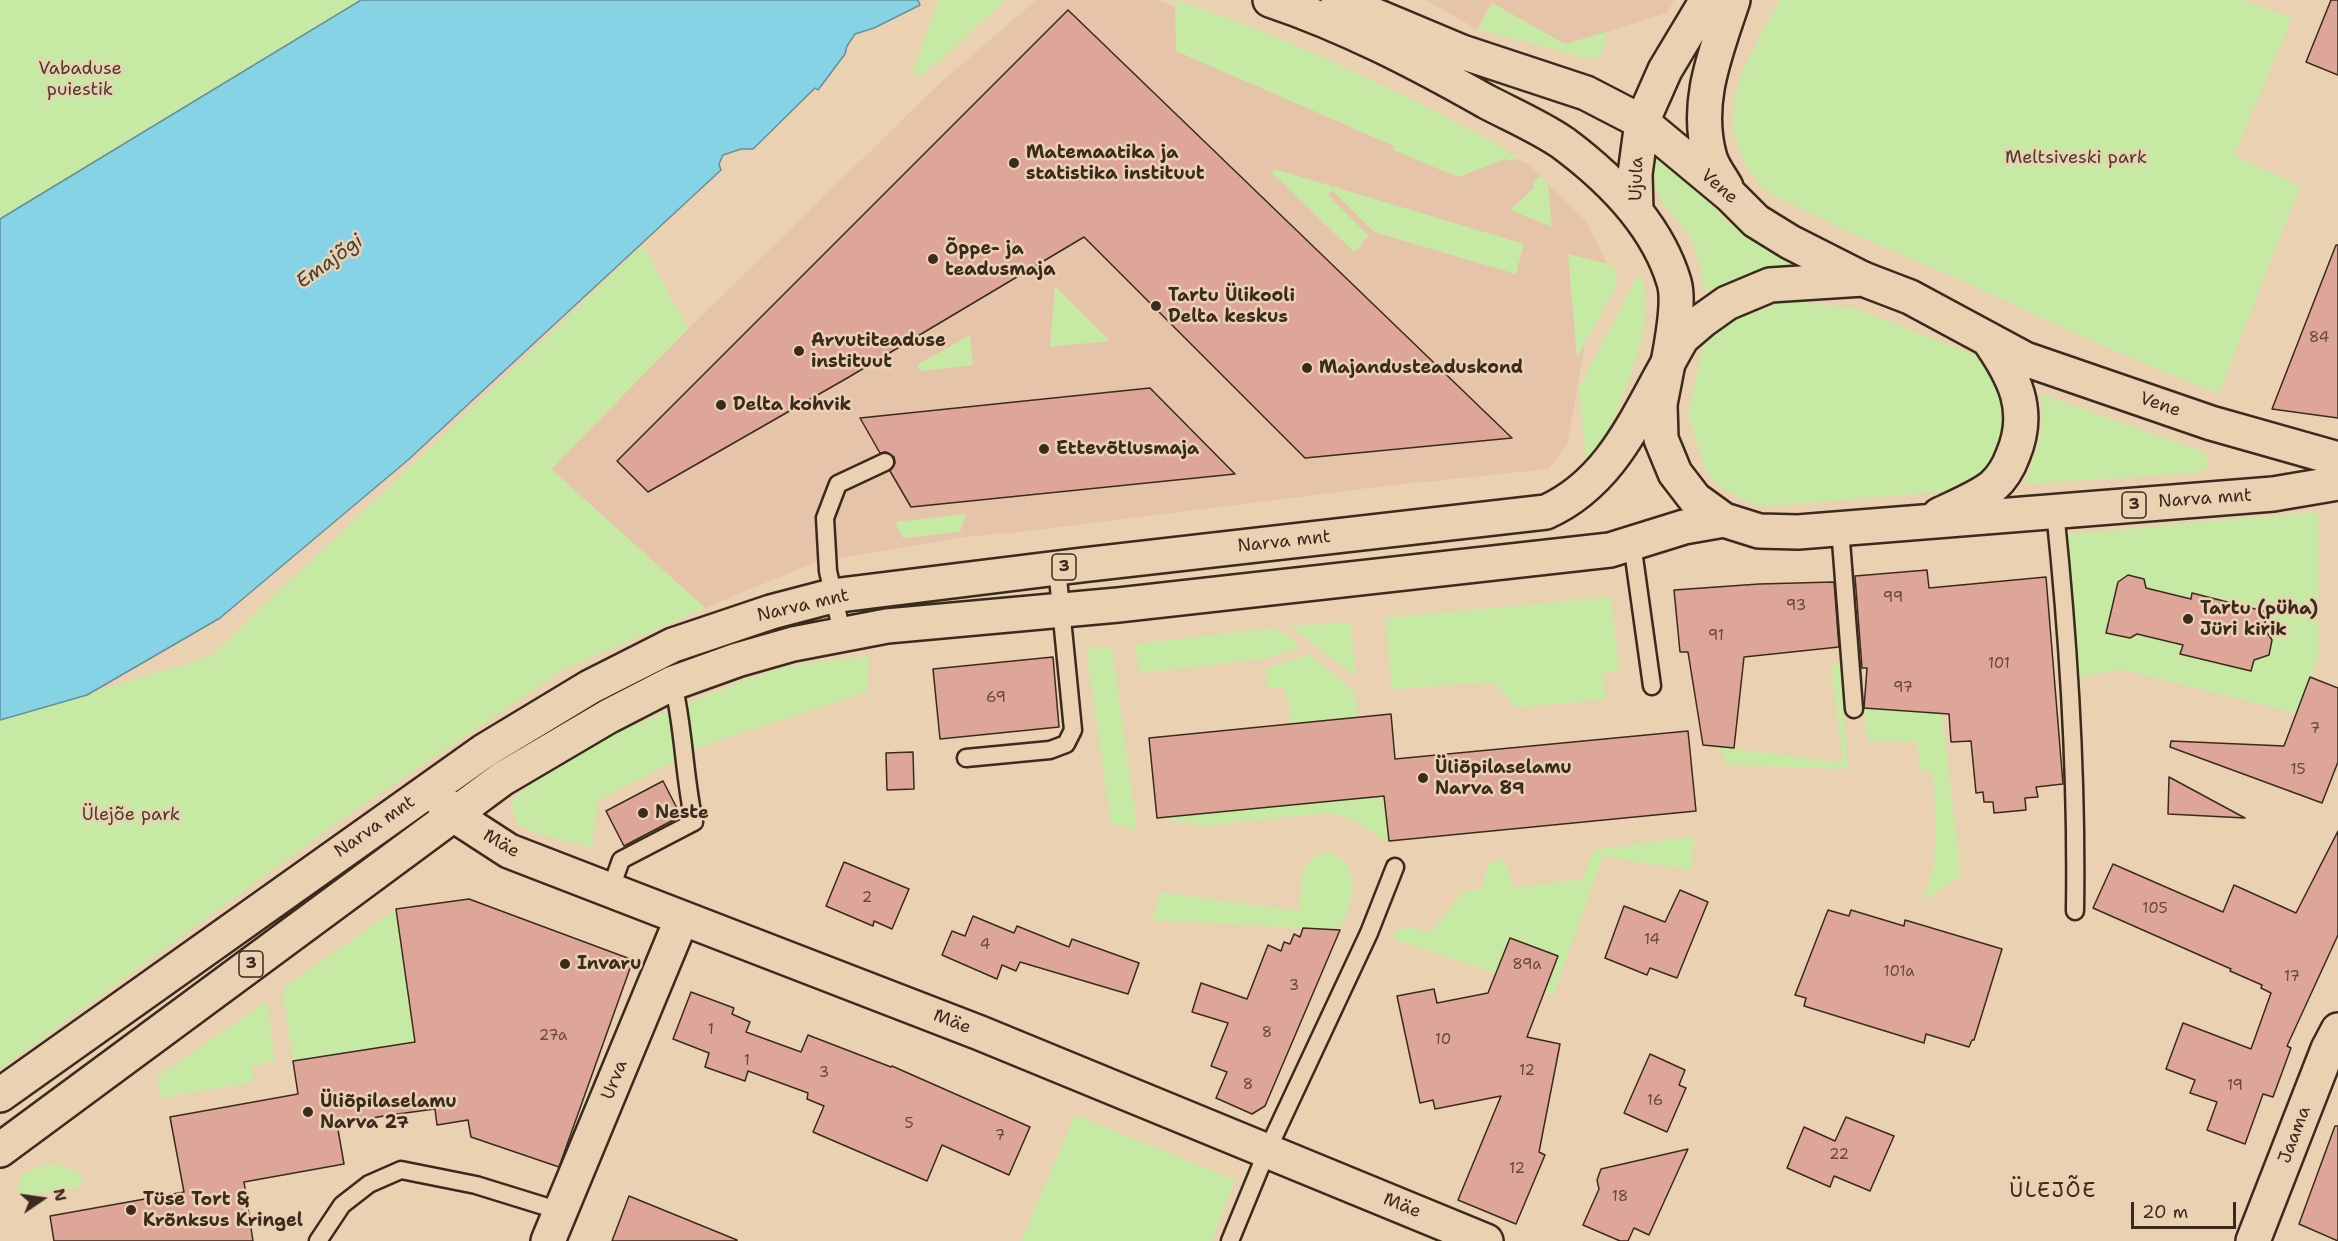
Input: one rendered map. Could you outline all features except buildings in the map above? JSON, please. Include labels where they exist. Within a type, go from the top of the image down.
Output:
[{"type":"main road","points":[[1270,0],[1359,36],[1435,73],[1562,143],[1599,174],[1636,210]]},
{"type":"main road","name":"Vene","points":[[1338,0],[1462,52],[1586,93],[1642,122],[1731,196],[1755,221],[1790,242],[1863,279],[1910,297],[2025,359],[2211,423],[2338,459]]},
{"type":"main road","name":"Ujula","points":[[1707,0],[1665,70],[1642,122],[1635,174],[1636,210],[1662,249],[1675,285],[1674,330],[1660,404],[1661,439],[1675,473],[1695,499],[1724,520]]},
{"type":"main road","points":[[1731,196],[1710,160],[1703,125],[1706,86],[1733,0]]},
{"type":"main road","name":"Narva mnt","points":[[0,1095],[484,751],[590,687],[674,645],[771,612],[832,596],[1546,512],[1560,506],[1587,488],[1612,460],[1682,338],[1703,320],[1727,303],[1770,285],[1863,279]]},
{"type":"main road","points":[[1929,520],[1993,487],[2009,466],[2020,440],[2022,406],[2005,362],[1987,337]]},
{"type":"main road","name":"Narva mnt","points":[[0,1150],[502,779],[552,748],[673,683],[737,660],[793,644],[842,633],[887,627],[1610,550],[1684,528],[1724,520],[1759,531],[1798,532],[2273,494],[2338,483]]},
{"type":"main road","name":"Mäe","points":[[431,788],[452,814],[509,851],[980,1033],[1486,1241]]},
{"type":"main road","name":"Urva","points":[[548,1241],[682,918]]},
{"type":"main road","name":"Jaama","points":[[2253,1241],[2328,1049],[2338,1029]]},
{"type":"lane","points":[[842,633],[828,571],[825,518],[838,484],[885,462]]},
{"type":"lane","points":[[2055,511],[2070,690],[2076,857],[2075,911]]},
{"type":"lane","points":[[1840,528],[1854,709]]},
{"type":"lane","points":[[1632,543],[1652,686]]},
{"type":"lane","points":[[966,758],[1050,750],[1066,744],[1073,730],[1057,568]]},
{"type":"lane","points":[[610,891],[621,860],[694,822],[687,791],[681,717],[673,683]]},
{"type":"lane","points":[[1230,1241],[1267,1151],[1369,933],[1395,867]]},
{"type":"lane","points":[[318,1241],[342,1205],[369,1184],[401,1170],[476,1185],[560,1211]]},
{"type":"shaded area","name":"Tartu Ülikooli Delta keskus","points":[[1036,0],[1157,0],[1290,47],[1468,130],[1530,166],[1586,222],[1608,265],[1586,339],[1567,445],[1548,469],[1377,487],[1030,531],[964,537],[813,563],[705,608],[551,469],[688,329],[938,85]]},
{"type":"shaded area","points":[[1425,0],[1674,0],[1667,13],[1565,45],[1492,3],[1477,29]]},
{"type":"green space","name":"Vabaduse puiestik","points":[[0,0],[361,0],[0,219]]},
{"type":"green space","points":[[938,0],[1006,0],[923,75],[916,76],[914,68]]},
{"type":"green space","points":[[1175,0],[1259,30],[1340,65],[1457,123],[1518,158],[1511,161],[1506,159],[1458,177],[1393,150],[1394,146],[1176,51]]},
{"type":"green space","name":"Meltsiveski park","points":[[1780,0],[2243,0],[2292,18],[2234,155],[2300,186],[2219,393],[2110,348],[1847,231],[1766,190],[1752,175],[1739,150],[1733,124],[1734,105],[1744,69]]},
{"type":"green space","points":[[1492,3],[1565,44],[1606,32],[1605,50],[1598,57],[1585,58],[1477,29]]},
{"type":"green space","points":[[1657,154],[1685,177],[1727,221],[1769,247],[1805,264],[1757,271],[1705,292],[1693,242],[1658,192],[1655,182]]},
{"type":"green space","points":[[1275,169],[1524,244],[1516,274],[1374,232],[1332,190],[1328,195],[1369,236],[1354,252],[1272,173]]},
{"type":"green space","points":[[1541,176],[1548,184],[1552,227],[1510,210],[1535,187],[1532,183]]},
{"type":"green space","name":"Ülejõe park","points":[[643,245],[688,329],[551,469],[705,608],[565,669],[342,819],[0,1069],[0,720],[210,657]]},
{"type":"green space","points":[[1568,254],[1613,265],[1617,284],[1577,358]]},
{"type":"green space","points":[[1639,274],[1645,289],[1646,309],[1638,354],[1607,434],[1586,465],[1579,387]]},
{"type":"green space","points":[[1055,286],[1110,341],[1050,347]]},
{"type":"green space","points":[[1788,300],[1856,309],[1983,358],[2005,399],[1999,443],[1982,474],[1946,491],[1760,507],[1722,489],[1706,471],[1688,415],[1703,346],[1733,320]]},
{"type":"green space","points":[[970,335],[973,365],[921,371],[917,365]]},
{"type":"green space","points":[[2041,394],[2202,451],[2209,458],[2208,466],[2197,473],[2026,484],[2041,430]]},
{"type":"green space","points":[[2318,512],[2318,659],[2296,713],[2119,669],[2069,680],[2057,535]]},
{"type":"green space","points":[[966,514],[960,532],[903,538],[895,522]]},
{"type":"green space","points":[[1611,597],[1619,671],[1603,673],[1606,699],[1516,708],[1494,682],[1392,689],[1385,618]]},
{"type":"green space","points":[[1350,622],[1356,676],[1289,626]]},
{"type":"green space","points":[[1275,628],[1294,640],[1299,648],[1263,659],[1140,673],[1135,644]]},
{"type":"green space","points":[[1112,646],[1137,830],[1111,824],[1086,649]]},
{"type":"green space","points":[[1309,654],[1355,692],[1358,717],[1291,724],[1287,696],[1283,688],[1268,688],[1265,669]]},
{"type":"green space","points":[[869,656],[867,692],[704,745],[598,801],[592,848],[533,832],[516,823],[511,801],[539,777],[600,739],[748,679],[789,666]]},
{"type":"green space","points":[[1840,663],[1848,769],[1728,765],[1719,747],[1843,763],[1831,668]]},
{"type":"green space","points":[[1864,708],[1942,713],[1961,876],[1922,901],[1928,887],[1935,854],[1936,820],[1932,770],[1921,772],[1916,741],[1867,742]]},
{"type":"green space","points":[[1384,796],[1389,841],[1352,820],[1327,813],[1204,826],[1159,818]]},
{"type":"green space","points":[[1695,836],[1690,870],[1603,856],[1553,996],[1544,992],[1558,956],[1510,938],[1496,973],[1391,938],[1401,926],[1430,932],[1465,891],[1481,889],[1489,863],[1505,860],[1514,888],[1583,879],[1594,850]]},
{"type":"green space","points":[[1328,852],[1348,865],[1352,874],[1353,885],[1349,907],[1340,930],[1152,920],[1160,892],[1299,911],[1301,882],[1305,867],[1317,855]]},
{"type":"green space","points":[[396,909],[415,1042],[293,1061],[282,989]]},
{"type":"green space","points":[[267,1001],[275,1061],[251,1066],[254,1082],[160,1098],[157,1077]]},
{"type":"green space","points":[[1075,1115],[1235,1180],[1212,1241],[1021,1241]]},
{"type":"green space","points":[[57,1164],[75,1170],[82,1178],[81,1187],[26,1196],[19,1192],[17,1185],[21,1175],[41,1166]]},
{"type":"water","name":"Emajõgi","points":[[361,0],[918,0],[920,5],[874,28],[855,34],[845,54],[818,90],[815,88],[753,149],[741,149],[723,155],[719,164],[721,170],[408,460],[220,618],[87,695],[0,720],[0,219]]},
{"type":"place","name":"Matemaatika ja statistika instituut","points":[[1014,163]]},
{"type":"place","name":"Õppe- ja teadusmaja","points":[[933,259]]},
{"type":"place","name":"Tartu Ülikooli Delta keskus","points":[[1156,306]]},
{"type":"place","name":"Arvutiteaduse instituut","points":[[799,351]]},
{"type":"place","name":"Majandusteaduskond","points":[[1307,368]]},
{"type":"place","name":"Delta kohvik","points":[[721,405]]},
{"type":"place","name":"Ettevõtlusmaja","points":[[1044,449]]},
{"type":"place","name":"Tartu (püha) Jüri kirik","points":[[2188,619]]},
{"type":"place","name":"Üliõpilaselamu Narva 89","points":[[1423,778]]},
{"type":"place","name":"Neste","points":[[643,813]]},
{"type":"place","name":"Invaru","points":[[565,964]]},
{"type":"place","name":"Üliõpilaselamu Narva 27","points":[[308,1112]]},
{"type":"place","name":"Tüse Tort & Krõnksus Kringel","points":[[131,1210]]},
{"type":"district","name":"ÜLEJÕE","points":[[2053,1192]]}]
